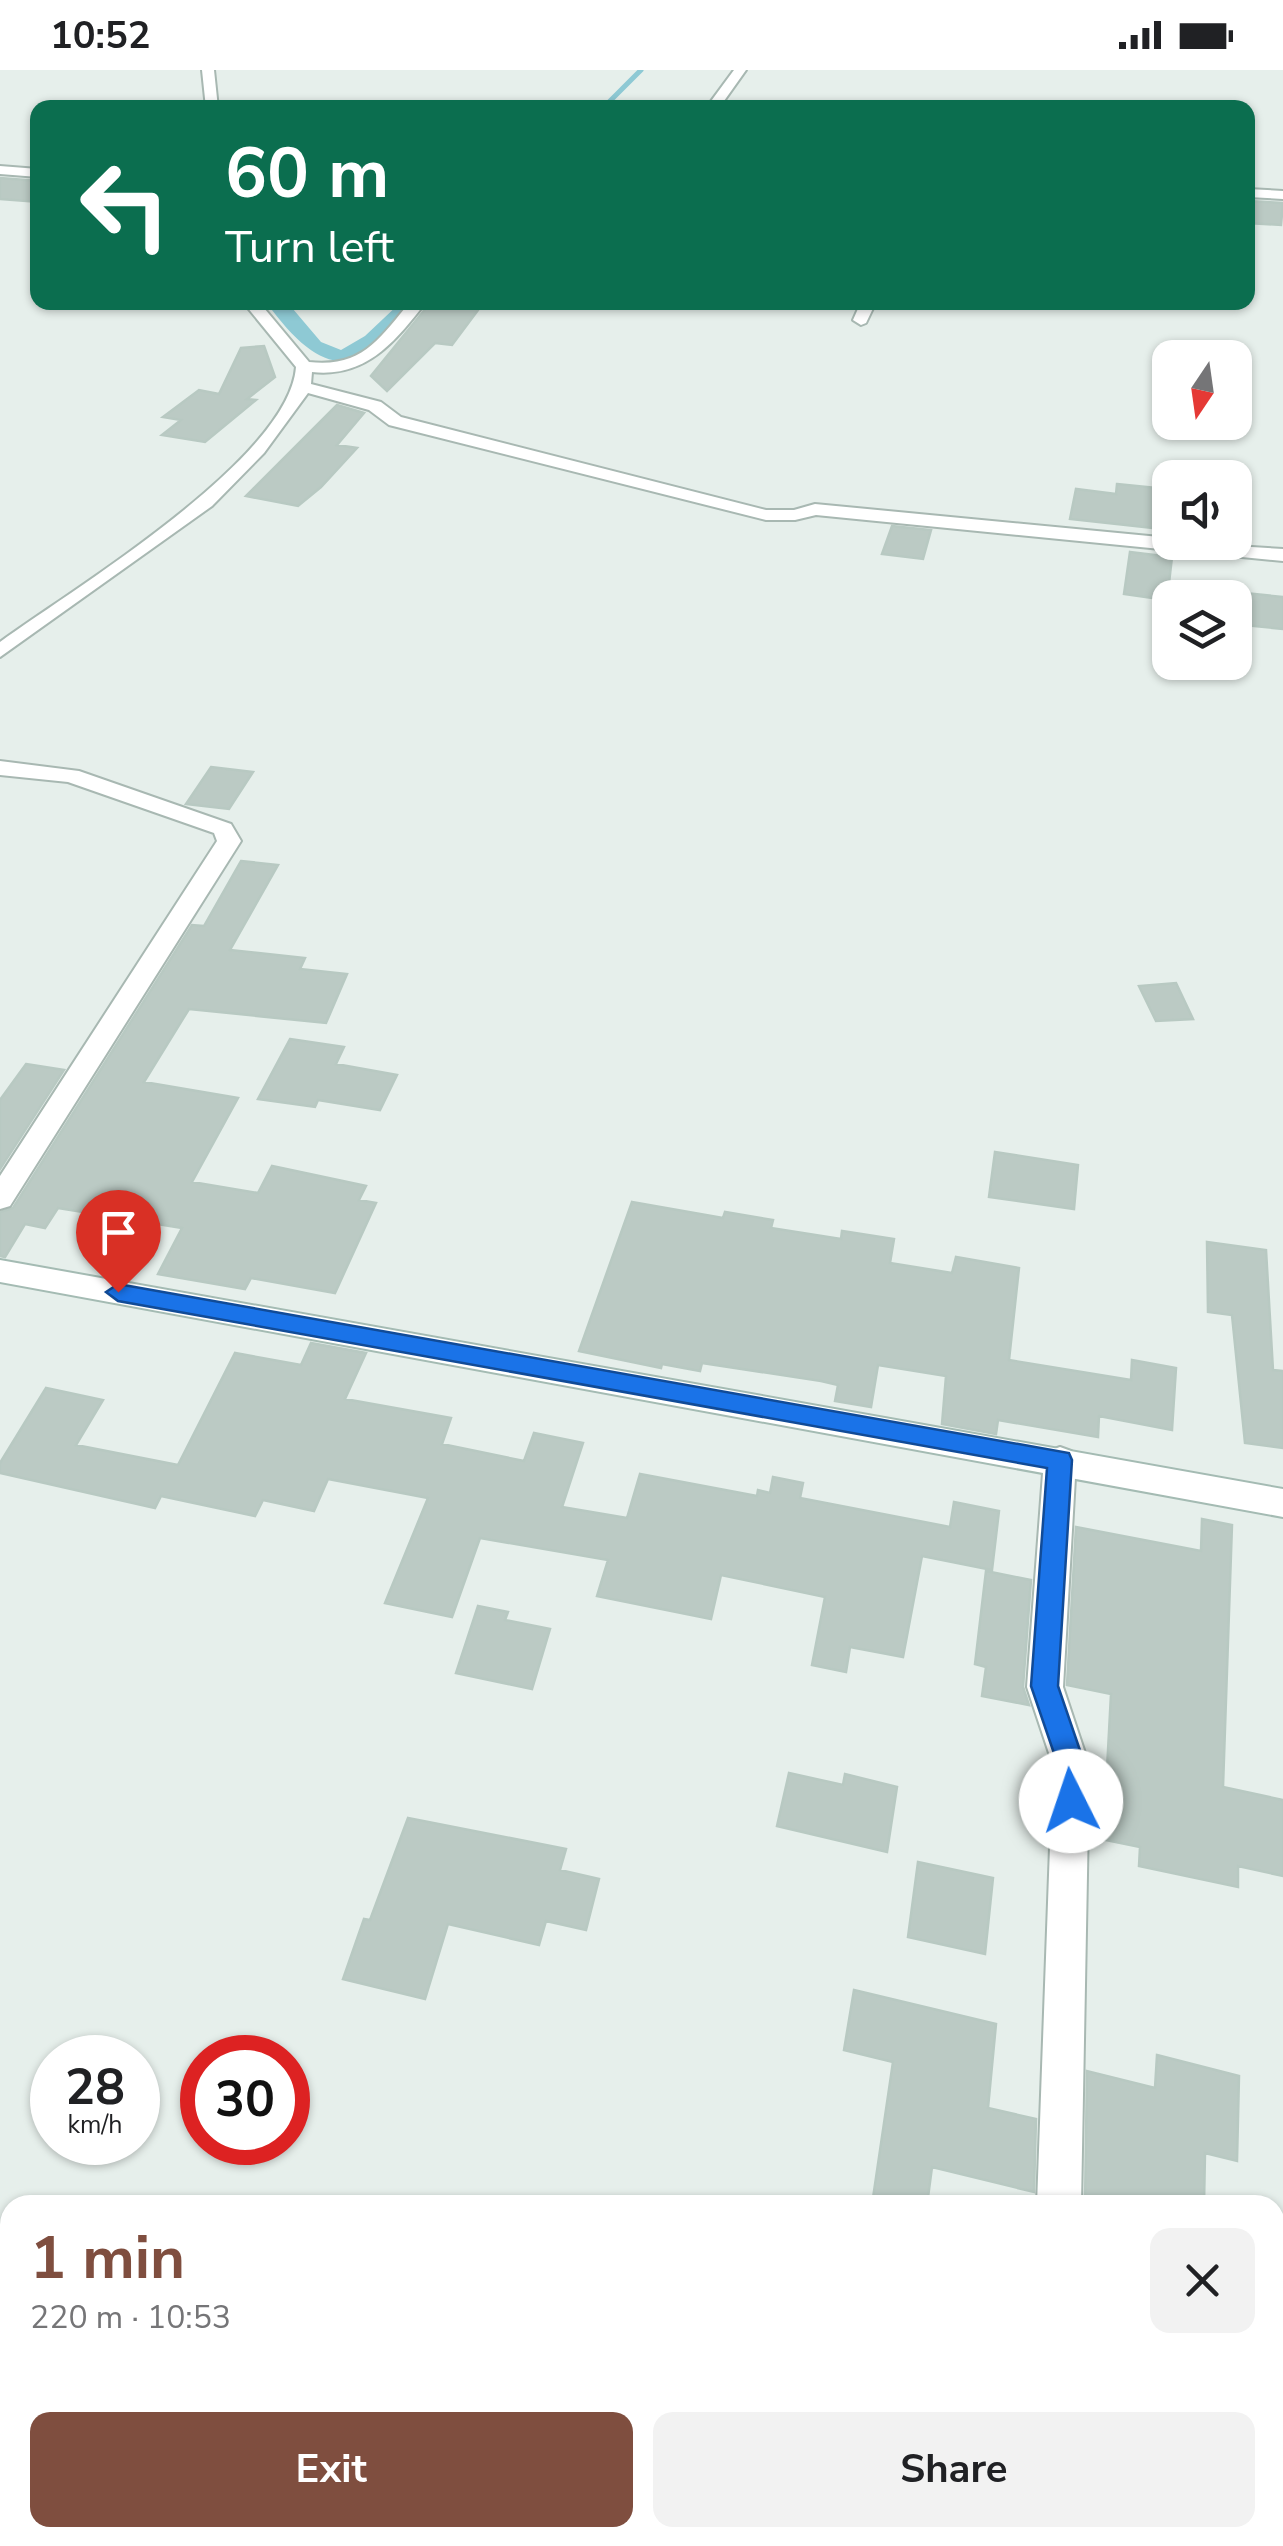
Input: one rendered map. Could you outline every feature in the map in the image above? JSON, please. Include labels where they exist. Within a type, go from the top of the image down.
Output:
[{"type":"street","points":[[208,70],[211,100]]},
{"type":"street","points":[[718,100],[740,70]]},
{"type":"street","points":[[0,170],[30,172]]},
{"type":"street","points":[[1255,193],[1283,195]]},
{"type":"street","points":[[257,310],[304,366],[324,370],[358,365],[411,310]]},
{"type":"street","points":[[861,320],[865,310]]},
{"type":"street","points":[[0,651],[206,502],[240,469],[303,387],[304,366]]},
{"type":"street","points":[[303,387],[375,406],[395,421],[766,515],[795,515],[815,508],[1283,555]]},
{"type":"street","points":[[0,768],[71,776],[223,828],[230,841],[0,1198]]},
{"type":"street","points":[[0,1271],[1283,1503]]},
{"type":"street","points":[[1059,2195],[1072,1765],[1045,1686],[1060,1460]]},
{"type":"building","points":[[0,178],[30,180],[30,201],[0,199]]},
{"type":"building","points":[[1255,201],[1283,203],[1281,225],[1255,223]]},
{"type":"building","points":[[425,310],[478,310],[452,345],[435,343],[387,391],[371,376]]},
{"type":"building","points":[[264,346],[275,377],[247,399],[256,400],[205,442],[162,435],[181,420],[163,417],[199,390],[219,394],[241,348]]},
{"type":"building","points":[[337,405],[364,413],[337,445],[357,448],[321,487],[298,506],[246,496]]},
{"type":"building","points":[[1117,484],[1152,487],[1152,528],[1070,519],[1076,489],[1116,494]]},
{"type":"building","points":[[892,526],[931,530],[923,559],[882,554]]},
{"type":"building","points":[[1130,552],[1152,555],[1152,560],[1172,560],[1169,580],[1152,580],[1152,598],[1124,594]]},
{"type":"building","points":[[1252,594],[1283,597],[1283,629],[1252,626]]},
{"type":"building","points":[[211,767],[253,772],[229,809],[186,804]]},
{"type":"building","points":[[241,861],[278,865],[230,950],[305,958],[300,969],[347,974],[326,1023],[189,1009],[144,1082],[238,1098],[192,1182],[258,1193],[272,1166],[366,1186],[359,1200],[376,1203],[335,1293],[251,1278],[245,1289],[158,1274],[182,1228],[58,1208],[45,1228],[25,1224],[5,1257],[0,1256],[0,1212],[13,1208],[192,925],[204,926]]},
{"type":"building","points":[[1176,983],[1193,1019],[1156,1021],[1139,986]]},
{"type":"building","points":[[290,1039],[344,1047],[336,1064],[397,1075],[380,1110],[318,1100],[315,1107],[258,1099]]},
{"type":"building","points":[[26,1064],[64,1070],[0,1169],[0,1100]]},
{"type":"building","points":[[995,1152],[1078,1165],[1074,1209],[989,1197]]},
{"type":"building","points":[[632,1202],[723,1218],[725,1212],[773,1220],[771,1228],[841,1239],[842,1231],[894,1239],[890,1263],[952,1273],[956,1257],[1019,1268],[1009,1360],[1131,1380],[1132,1360],[1176,1368],[1172,1430],[1099,1416],[1098,1437],[998,1420],[996,1434],[942,1424],[946,1376],[878,1365],[871,1407],[835,1401],[838,1385],[821,1381],[702,1363],[700,1371],[662,1364],[661,1368],[579,1351]]},
{"type":"building","points":[[1207,1242],[1266,1250],[1273,1370],[1283,1371],[1283,1448],[1245,1443],[1232,1315],[1208,1312]]},
{"type":"building","points":[[311,1343],[366,1353],[345,1399],[451,1418],[442,1444],[524,1461],[534,1433],[583,1443],[562,1507],[627,1518],[640,1474],[757,1496],[758,1490],[770,1493],[773,1477],[803,1483],[800,1498],[950,1527],[954,1502],[999,1511],[992,1570],[922,1556],[903,1657],[850,1647],[846,1672],[812,1665],[825,1597],[721,1575],[711,1619],[597,1596],[608,1560],[480,1538],[452,1617],[385,1603],[428,1498],[328,1479],[314,1511],[263,1500],[255,1516],[161,1496],[155,1508],[0,1473],[0,1463],[46,1388],[103,1400],[76,1445],[178,1465],[235,1353],[301,1365]]},
{"type":"building","points":[[1202,1519],[1232,1525],[1223,1787],[1283,1800],[1283,1876],[1238,1866],[1238,1887],[1139,1866],[1140,1847],[1091,1837],[1093,1766],[1107,1769],[1111,1694],[1067,1685],[1076,1527],[1201,1551]]},
{"type":"building","points":[[986,1571],[1031,1580],[1023,1687],[1029,1705],[982,1696],[986,1667],[975,1664]]},
{"type":"building","points":[[478,1606],[508,1612],[505,1620],[550,1629],[532,1689],[456,1673]]},
{"type":"building","points":[[789,1773],[843,1785],[845,1774],[897,1787],[887,1852],[777,1826]]},
{"type":"building","points":[[408,1818],[566,1849],[560,1870],[599,1879],[586,1930],[546,1921],[539,1945],[448,1924],[425,1999],[343,1979]]},
{"type":"building","points":[[918,1862],[993,1878],[985,1954],[908,1937]]},
{"type":"building","points":[[854,1990],[996,2024],[988,2108],[1036,2119],[1034,2192],[932,2167],[928,2195],[873,2195],[893,2062],[844,2050]]},
{"type":"building","points":[[1157,2055],[1239,2076],[1237,2161],[1205,2153],[1204,2195],[1085,2195],[1087,2071],[1155,2088]]},
{"type":"waterway","points":[[611,100],[641,70]]},
{"type":"waterway","points":[[282,310],[314,346],[329,355],[343,357],[373,340],[405,310]]},
{"type":"route","points":[[118,1292],[1060,1460],[1045,1686],[1072,1765],[1071,1801]]}]
